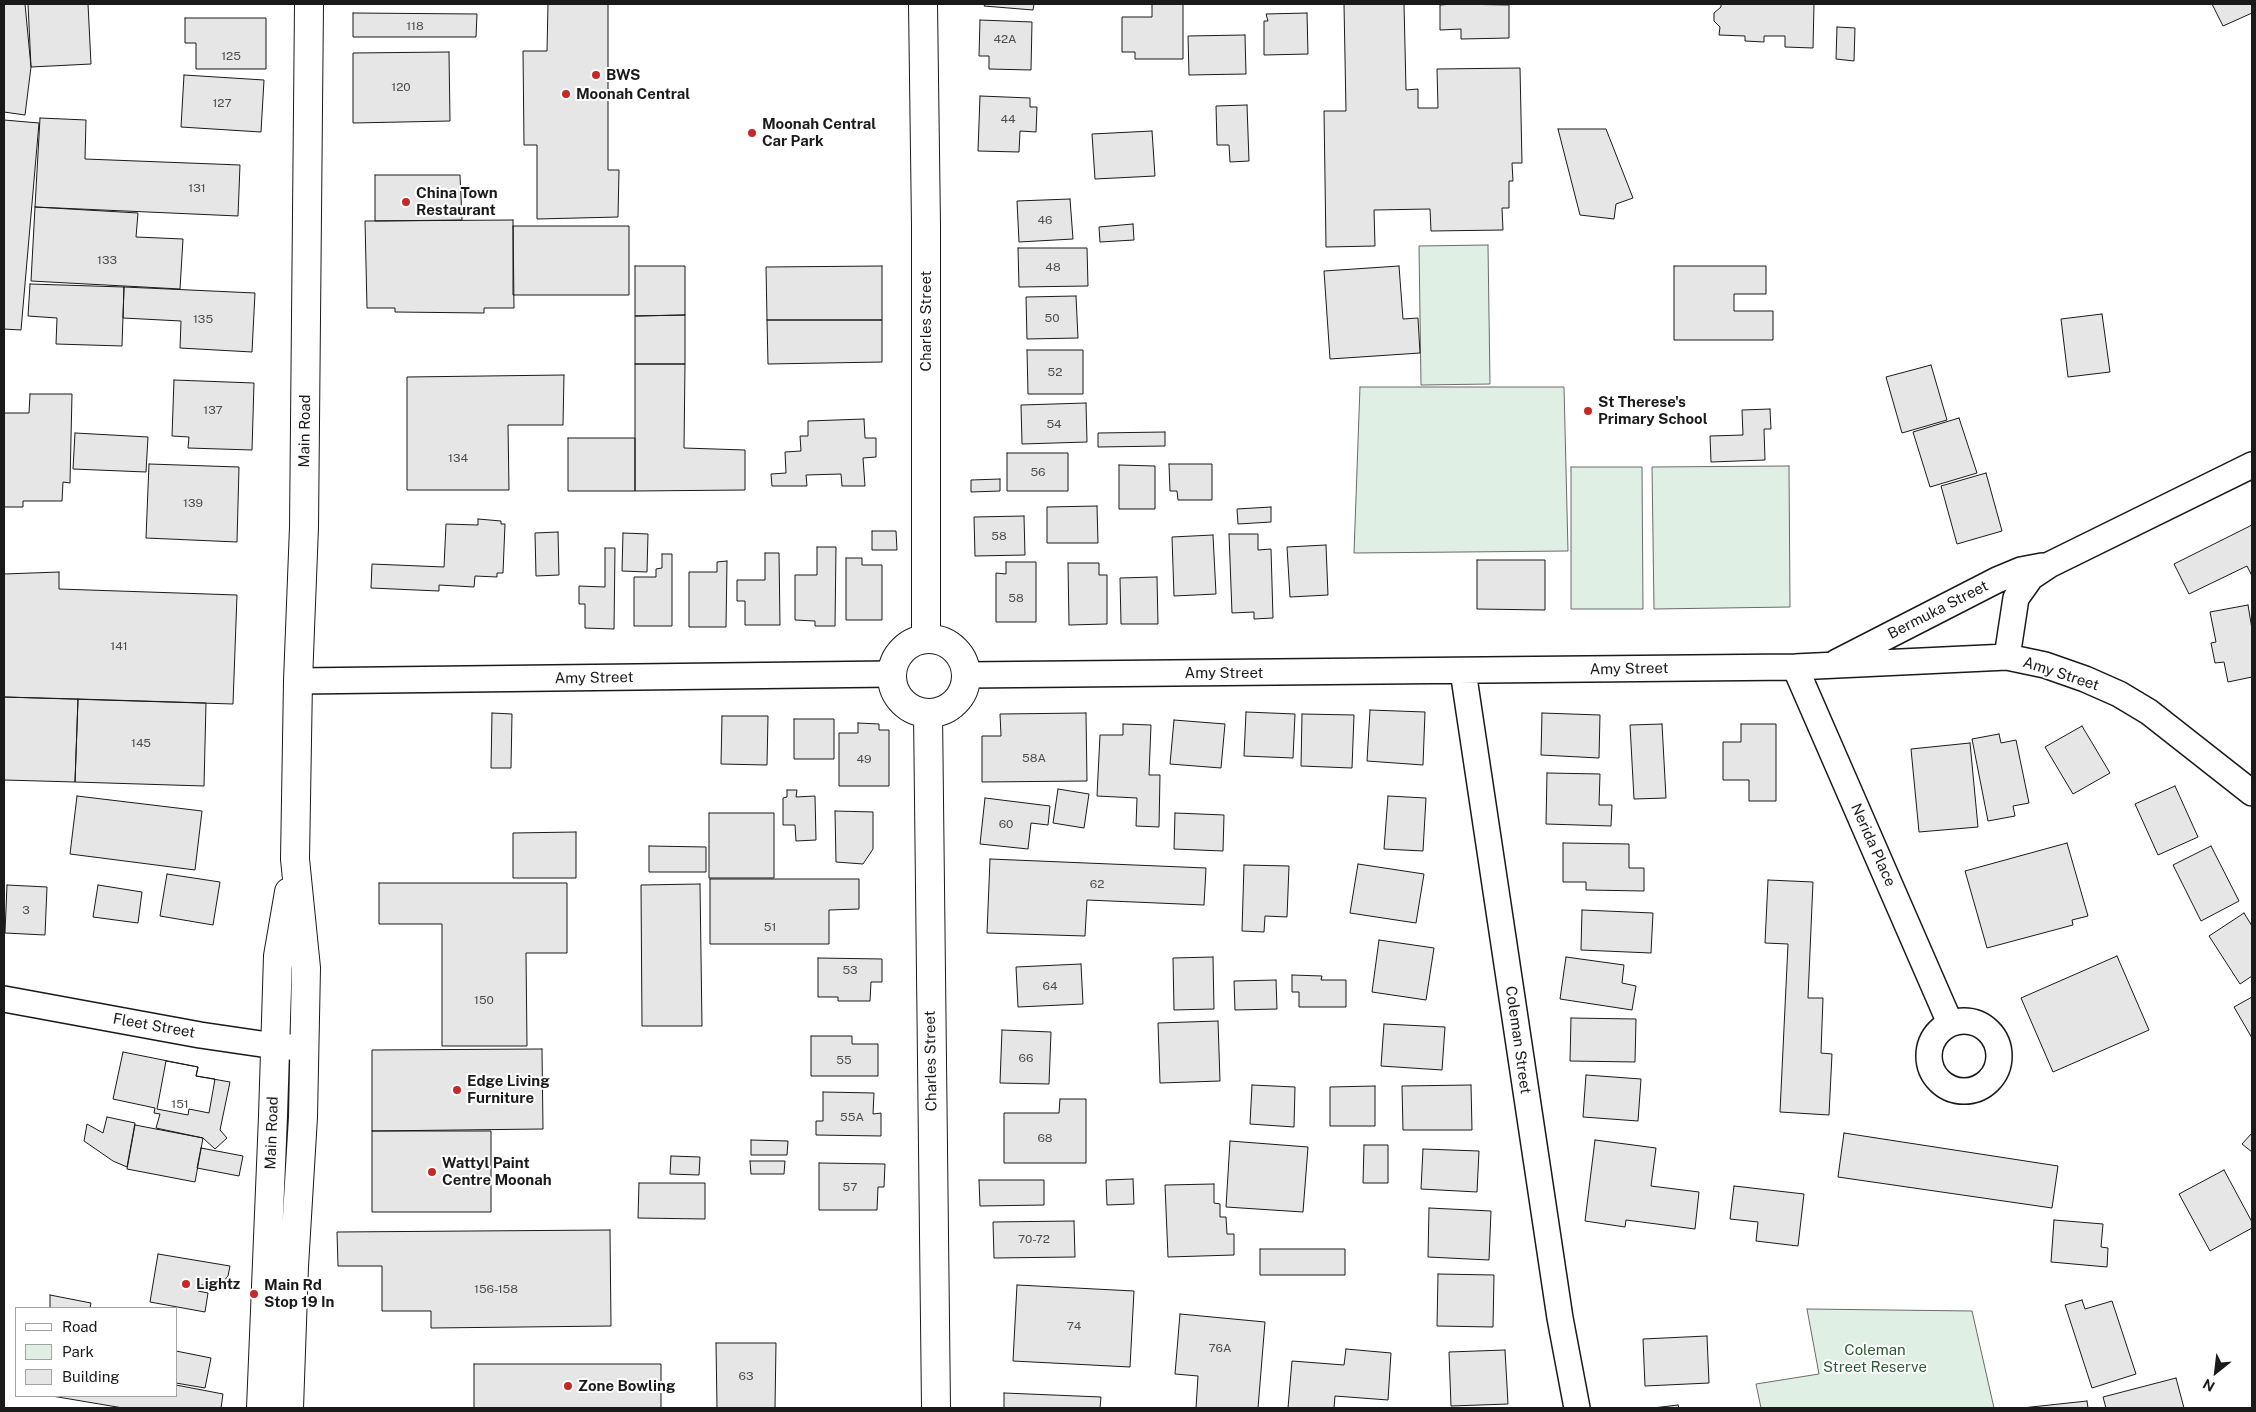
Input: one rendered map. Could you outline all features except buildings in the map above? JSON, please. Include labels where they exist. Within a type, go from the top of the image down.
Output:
[{"type":"main road","name":"Main Road","points":[[289,1408],[294,1266],[303,1117],[306,968],[295,859],[298,681],[304,527],[310,4]]},
{"type":"main road","name":"Charles Street","points":[[922,4],[926,226],[926,638]]},
{"type":"main road","points":[[926,638],[943,642],[958,653],[964,663],[966,675],[964,687],[959,698],[950,706],[940,711],[928,713],[916,711],[898,697],[893,686],[891,674],[898,654],[906,646],[926,638]]},
{"type":"main road","name":"Charles Street","points":[[928,713],[936,1408]]},
{"type":"main road","name":"Main Road","points":[[261,1408],[278,956],[295,859]]},
{"type":"street","name":"Bermuka Street","points":[[2007,657],[2016,598],[2032,577],[2049,565],[2252,465]]},
{"type":"street","name":"Bermuka Street","points":[[1830,665],[1997,580],[2021,570],[2049,565]]},
{"type":"street","name":"Amy Street","points":[[966,675],[1795,667],[2007,657],[2044,665],[2085,679],[2119,694],[2148,712],[2252,793]]},
{"type":"street","name":"Nerida Place","points":[[1795,667],[1950,1023]]},
{"type":"street","name":"Coleman Street","points":[[1463,671],[1560,1318],[1577,1408]]},
{"type":"street","name":"Amy Street","points":[[298,681],[891,674]]},
{"type":"street","name":"Fleet Street","points":[[4,999],[200,1035],[275,1046],[304,1048]]},
{"type":"green space","points":[[1488,245],[1490,384],[1421,385],[1419,246]]},
{"type":"green space","points":[[1360,387],[1564,387],[1568,551],[1354,553]]},
{"type":"green space","points":[[1789,466],[1790,607],[1654,609],[1652,467]]},
{"type":"green space","points":[[1571,467],[1642,467],[1643,609],[1571,609]]},
{"type":"green space","name":"Coleman Street Reserve","points":[[1807,1309],[1972,1311],[1994,1408],[1761,1408],[1756,1384],[1819,1374]]},
{"type":"place","name":"BWS","points":[[596,75]]},
{"type":"place","name":"Moonah Central","points":[[566,94]]},
{"type":"place","name":"Moonah Central Car Park","points":[[752,133]]},
{"type":"place","name":"China Town Restaurant","points":[[406,202]]},
{"type":"place","name":"St Therese's Primary School","points":[[1588,411]]},
{"type":"place","name":"Edge Living Furniture","points":[[457,1090]]},
{"type":"place","name":"Wattyl Paint Centre Moonah","points":[[432,1172]]},
{"type":"place","name":"Lightz","points":[[186,1284]]},
{"type":"place","name":"Main Rd Stop 19 In","points":[[254,1294]]},
{"type":"place","name":"Zone Bowling","points":[[568,1386]]}]
